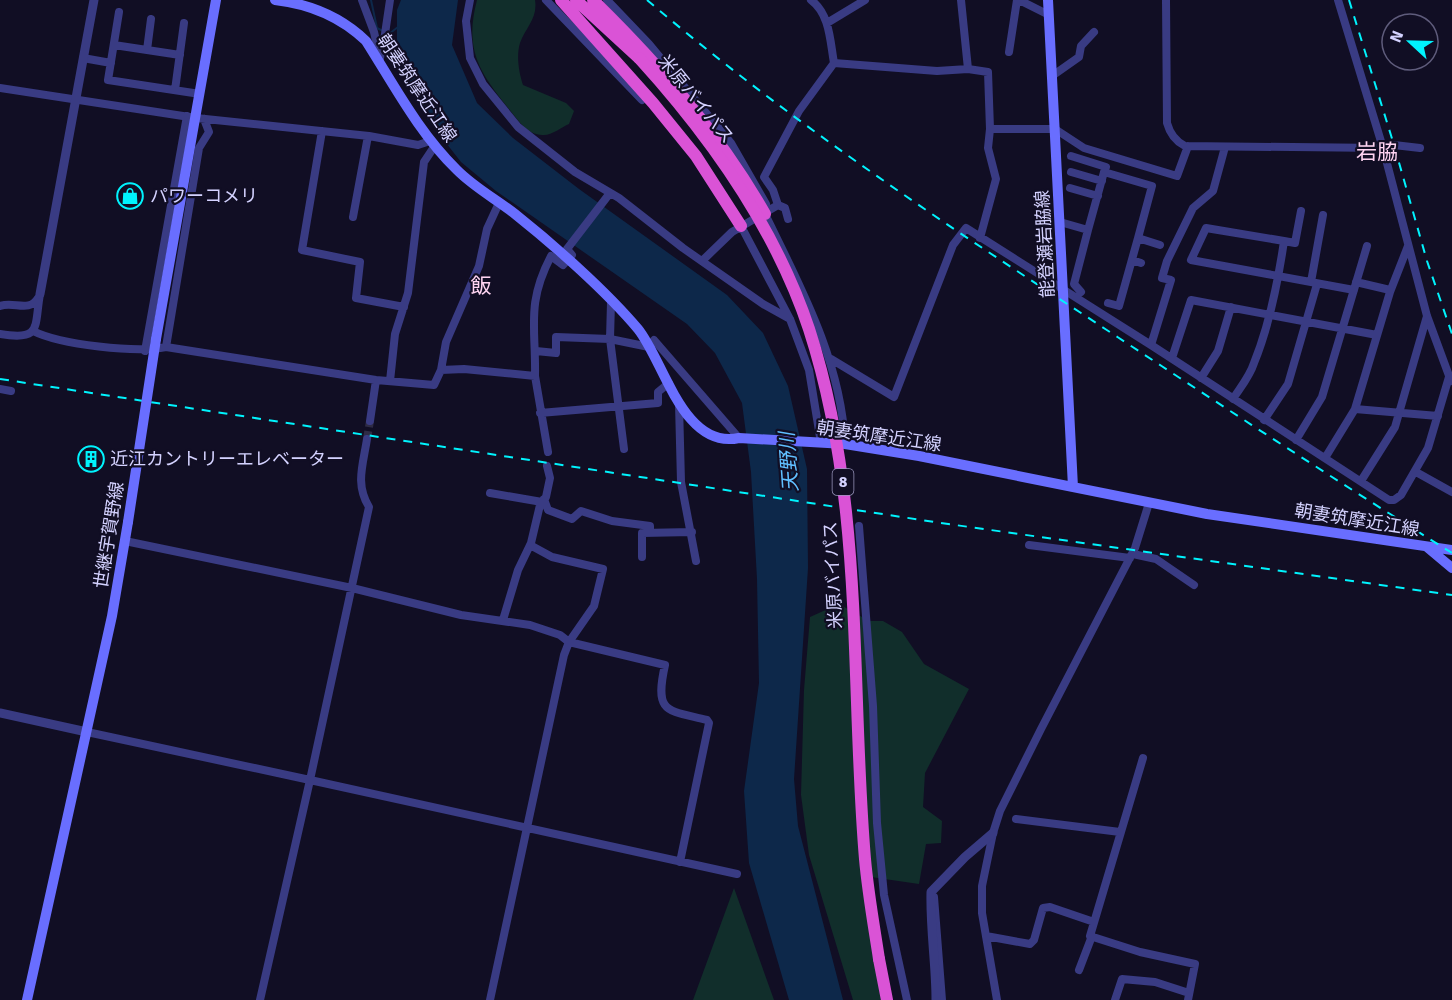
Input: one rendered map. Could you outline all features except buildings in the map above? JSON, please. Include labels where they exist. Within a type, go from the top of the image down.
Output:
[{"type":"highway","points":[[561,0],[653,103],[696,156],[739,228]]},
{"type":"highway","name":"米原バイパス","points":[[576,0],[639,58]]},
{"type":"highway","points":[[592,0],[677,87],[713,133],[767,212]]},
{"type":"highway","name":"米原バイパス","points":[[592,0],[709,141],[757,216],[789,280],[808,327],[822,373],[832,415],[847,506],[854,589],[865,860],[887,1000]]},
{"type":"main road","name":"世継宇賀野線","points":[[27,1000],[112,616],[156,339],[216,0]]},
{"type":"main road","name":"朝妻筑摩近江線","points":[[275,0],[314,8],[351,27],[366,41],[432,144],[476,188],[499,203],[568,261],[639,330],[679,404],[689,419],[702,428],[729,440],[742,438],[845,444],[919,456],[1149,503],[1452,550]]},
{"type":"main road","name":"能登瀬岩脇線","points":[[1048,0],[1073,487]]},
{"type":"main road","points":[[1427,547],[1452,568]]},
{"type":"street","points":[[1,333],[24,337],[33,332],[94,0]]},
{"type":"street","points":[[362,0],[374,32],[381,65]]},
{"type":"street","points":[[381,65],[390,0]]},
{"type":"street","points":[[470,0],[466,21],[466,40],[470,58],[483,84],[518,127],[608,196],[763,304],[790,319]]},
{"type":"street","points":[[546,0],[649,106],[692,160],[739,228],[790,319],[809,370],[815,443]]},
{"type":"street","points":[[607,0],[670,69],[731,143],[767,212],[831,359],[845,444]]},
{"type":"street","points":[[788,219],[785,208],[778,205],[773,190],[764,177],[799,111],[834,63],[827,24],[819,6],[811,0]]},
{"type":"street","points":[[827,24],[865,0]]},
{"type":"street","points":[[960,0],[968,69]]},
{"type":"street","points":[[1009,52],[1018,0],[1049,15]]},
{"type":"street","points":[[1166,0],[1167,123],[1178,142],[1188,146],[1226,147],[1383,148],[1394,145],[1420,147]]},
{"type":"street","points":[[831,359],[894,397],[953,245],[966,228],[1172,358],[1389,500],[1394,500],[1416,472],[1428,448],[1451,380],[1428,316],[1383,148],[1338,0]]},
{"type":"street","points":[[119,12],[108,80],[200,94]]},
{"type":"street","points":[[147,50],[151,19]]},
{"type":"street","points":[[175,90],[184,24]]},
{"type":"street","points":[[1052,76],[1079,57],[1081,46],[1094,32]]},
{"type":"street","points":[[114,45],[180,55]]},
{"type":"street","points":[[84,58],[111,63]]},
{"type":"street","points":[[834,63],[937,71],[968,69],[988,72],[990,129],[988,148],[996,179],[980,237]]},
{"type":"street","points":[[0,88],[196,118],[368,136],[418,145],[432,144],[424,162],[411,249],[408,293],[395,334],[390,381]]},
{"type":"street","points":[[166,347],[199,148],[208,132],[196,118]]},
{"type":"street","points":[[145,351],[196,118]]},
{"type":"street","points":[[990,129],[1055,129],[1084,148],[1177,176],[1188,146]]},
{"type":"street","points":[[322,131],[302,250],[360,262],[356,298],[404,307]]},
{"type":"street","points":[[353,217],[368,136]]},
{"type":"street","points":[[1151,345],[1171,280],[1162,278],[1167,261],[1196,204],[1213,191],[1226,147]]},
{"type":"street","points":[[1071,156],[1106,167],[1074,284],[1081,291]]},
{"type":"street","points":[[1071,172],[1152,186],[1119,306],[1108,303]]},
{"type":"street","points":[[1070,188],[1098,196]]},
{"type":"street","points":[[548,452],[535,376],[536,351],[532,311],[542,273],[551,256],[563,265],[568,261],[572,255],[567,249],[608,196]]},
{"type":"street","points":[[33,332],[45,337],[145,351],[166,347],[376,380],[434,385],[441,370],[446,342],[479,266],[487,229],[499,203]]},
{"type":"street","points":[[703,260],[739,228],[778,205]]},
{"type":"street","points":[[1301,211],[1295,243],[1206,228],[1191,260],[1279,274],[1314,283],[1390,290]]},
{"type":"street","points":[[1264,420],[1288,384],[1314,283],[1323,215]]},
{"type":"street","points":[[1060,222],[1088,230]]},
{"type":"street","points":[[1138,238],[1160,245]]},
{"type":"street","points":[[1233,399],[1254,365],[1279,274],[1284,241]]},
{"type":"street","points":[[1296,440],[1322,397],[1367,246]]},
{"type":"street","points":[[1325,458],[1355,409],[1390,290],[1408,246]]},
{"type":"street","points":[[1132,260],[1141,263]]},
{"type":"street","points":[[0,306],[6,303],[27,307],[34,304],[40,294]]},
{"type":"street","points":[[1172,358],[1191,300],[1377,335]]},
{"type":"street","points":[[611,302],[610,339],[624,449]]},
{"type":"street","points":[[27,307],[36,319]]},
{"type":"street","points":[[1201,378],[1218,351],[1231,308]]},
{"type":"street","points":[[1361,481],[1395,427],[1428,316]]},
{"type":"street","points":[[536,351],[556,352],[556,337],[610,339],[649,347],[654,340],[742,438]]},
{"type":"street","points":[[441,370],[464,369],[535,376]]},
{"type":"street","points":[[370,422],[376,380]]},
{"type":"street","points":[[540,413],[658,403],[658,392],[669,383]]},
{"type":"street","points":[[0,389],[11,391]]},
{"type":"street","points":[[679,404],[681,482],[696,561]]},
{"type":"street","points":[[1355,409],[1438,416]]},
{"type":"street","points":[[260,1000],[369,507],[361,494],[360,479],[367,439]]},
{"type":"street","points":[[503,620],[518,570],[530,545],[550,478],[547,466]]},
{"type":"street","points":[[1416,472],[1452,492]]},
{"type":"street","points":[[490,493],[543,501]]},
{"type":"street","points":[[543,501],[548,510],[572,519],[580,511],[612,521],[650,526],[650,533]]},
{"type":"street","points":[[997,1000],[986,936],[982,886],[993,833],[1000,811],[1041,729],[1132,556],[1149,503]]},
{"type":"street","points":[[859,526],[873,706],[876,823],[884,895],[907,1000]]},
{"type":"street","points":[[642,556],[642,533],[692,532]]},
{"type":"street","points":[[125,541],[352,588],[461,615],[503,620],[540,628],[560,635],[569,642],[665,664],[662,680],[664,704],[669,711],[690,718],[707,720],[709,723],[680,862]]},
{"type":"street","points":[[490,1000],[564,655],[569,642],[594,606],[603,569],[552,557],[530,545]]},
{"type":"street","points":[[1029,545],[1155,559],[1194,585]]},
{"type":"street","points":[[0,713],[737,874]]},
{"type":"street","points":[[1079,970],[1092,936],[1090,936],[1143,758]]},
{"type":"street","points":[[1016,819],[1120,832]]},
{"type":"street","points":[[936,1000],[936,972],[930,928],[931,892],[965,857],[993,833]]},
{"type":"street","points":[[931,892],[935,898],[942,1000]]},
{"type":"street","points":[[986,936],[1030,944],[1043,908],[1050,907],[1094,922]]},
{"type":"street","points":[[1092,936],[1140,952],[1195,964],[1189,997],[1155,982],[1122,979],[1115,1000]]},
{"type":"green space","points":[[477,0],[535,0],[535,12],[522,37],[518,53],[523,85],[566,103],[574,111],[569,124],[547,135],[538,135],[528,130],[498,96],[482,71],[474,46],[472,32]]},
{"type":"green space","points":[[839,604],[869,621],[883,621],[902,632],[924,664],[969,689],[925,773],[923,807],[942,821],[941,843],[926,844],[919,884],[864,876],[881,1000],[853,1000],[809,855],[801,795],[804,690],[810,617]]},
{"type":"green space","points":[[734,888],[774,1000],[693,1000]]},
{"type":"water","name":"天野川","points":[[401,0],[458,0],[452,45],[477,103],[513,138],[579,189],[727,295],[763,333],[788,386],[807,469],[808,568],[794,779],[798,826],[843,1000],[789,1000],[749,863],[744,791],[759,683],[757,579],[751,472],[742,403],[715,353],[687,324],[496,191],[461,162],[428,120],[402,72],[397,44],[397,10]]},
{"type":"waterway","points":[[371,0],[377,28],[389,34],[398,27]]},
{"type":"tunnel","points":[[367,439],[370,421]]},
{"type":"railway","points":[[647,0],[751,84],[914,201],[1219,404],[1452,553]]},
{"type":"railway","points":[[1349,0],[1427,261],[1452,334]]},
{"type":"railway","points":[[0,379],[941,523],[1452,595]]},
{"type":"place","name":"パワーコメリ","points":[[130,196]]},
{"type":"place","name":"近江カントリーエレベーター","points":[[91,459]]},
{"type":"district","name":"岩脇","points":[[1377,152]]},
{"type":"district","name":"飯","points":[[481,286]]}]
